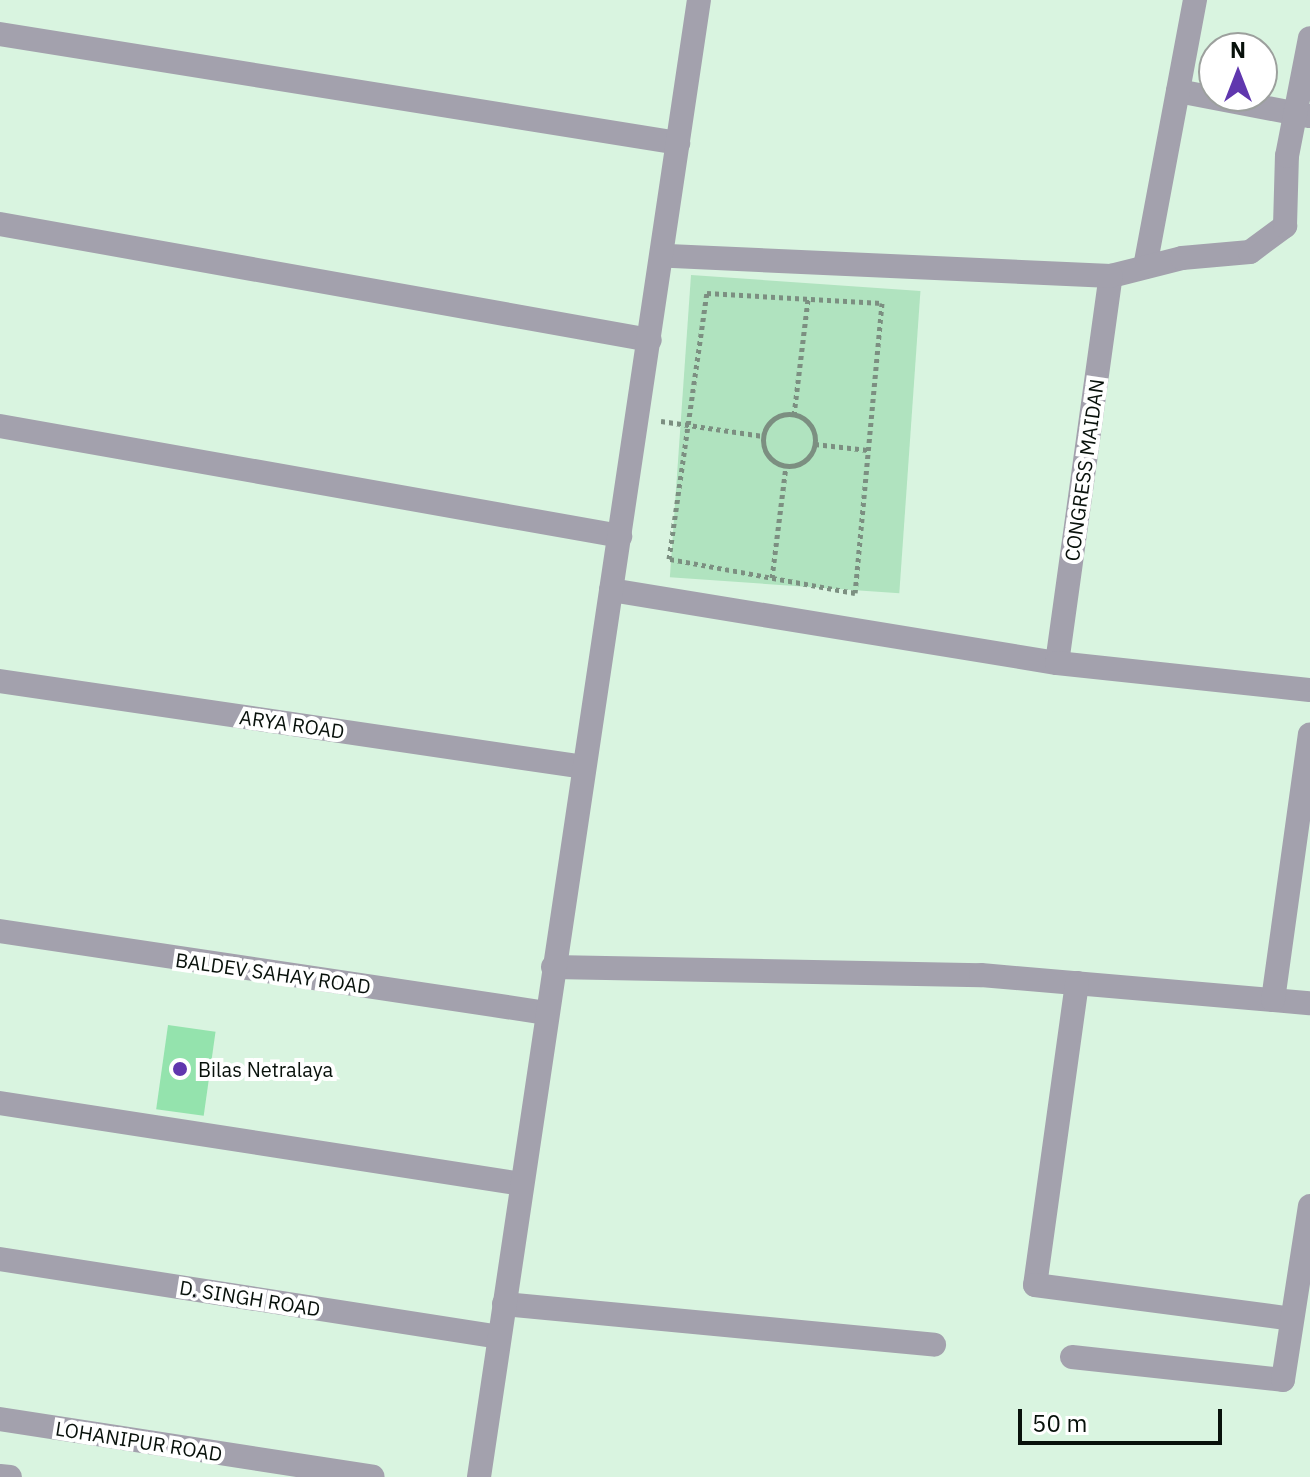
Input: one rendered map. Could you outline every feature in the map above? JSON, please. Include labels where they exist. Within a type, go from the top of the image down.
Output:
[{"type":"street","points":[[479,1477],[699,0]]},
{"type":"street","points":[[1145,267],[1195,0]]},
{"type":"street","points":[[0,34],[678,143]]},
{"type":"street","points":[[662,256],[1111,276],[1145,267],[1250,252],[1285,226],[1287,156],[1303,115],[1310,38]]},
{"type":"street","points":[[1178,91],[1303,115]]},
{"type":"street","points":[[0,224],[650,340]]},
{"type":"street","name":"CONGRESS MAIDAN","points":[[1057,663],[1111,276]]},
{"type":"street","points":[[0,426],[620,536]]},
{"type":"street","points":[[611,590],[1057,663],[1310,690]]},
{"type":"street","name":"ARYA ROAD","points":[[0,681],[584,767]]},
{"type":"street","points":[[1273,1000],[1310,735]]},
{"type":"street","name":"BALDEV SAHAY ROAD","points":[[0,931],[547,1013]]},
{"type":"street","points":[[553,967],[981,975],[1310,1003]]},
{"type":"street","points":[[1077,983],[1035,1285],[1292,1319]]},
{"type":"street","points":[[0,1103],[522,1184]]},
{"type":"street","points":[[1072,1357],[1283,1380],[1310,1206]]},
{"type":"street","name":"D. SINGH ROAD","points":[[0,1259],[499,1337]]},
{"type":"street","points":[[504,1304],[934,1345]]},
{"type":"street","name":"LOHANIPUR ROAD","points":[[0,1419],[358,1476]]},
{"type":"street","points":[[0,1476],[10,1477]]},
{"type":"path","points":[[707,293],[882,303],[855,593],[669,559],[688,426],[707,293]]},
{"type":"path","points":[[794,415],[808,299]]},
{"type":"path","points":[[763,436],[778,417],[794,415],[808,423],[815,444]]},
{"type":"path","points":[[638,417],[763,436]]},
{"type":"path","points":[[763,436],[771,459],[786,466],[802,463],[815,444]]},
{"type":"path","points":[[815,444],[868,450]]},
{"type":"path","points":[[772,578],[786,466]]},
{"type":"green space","points":[[691,275],[920,291],[899,593],[670,577]]},
{"type":"building","points":[[168,1025],[216,1032],[204,1116],[156,1109]]},
{"type":"place","name":"Bilas Netralaya","points":[[180,1069]]}]
